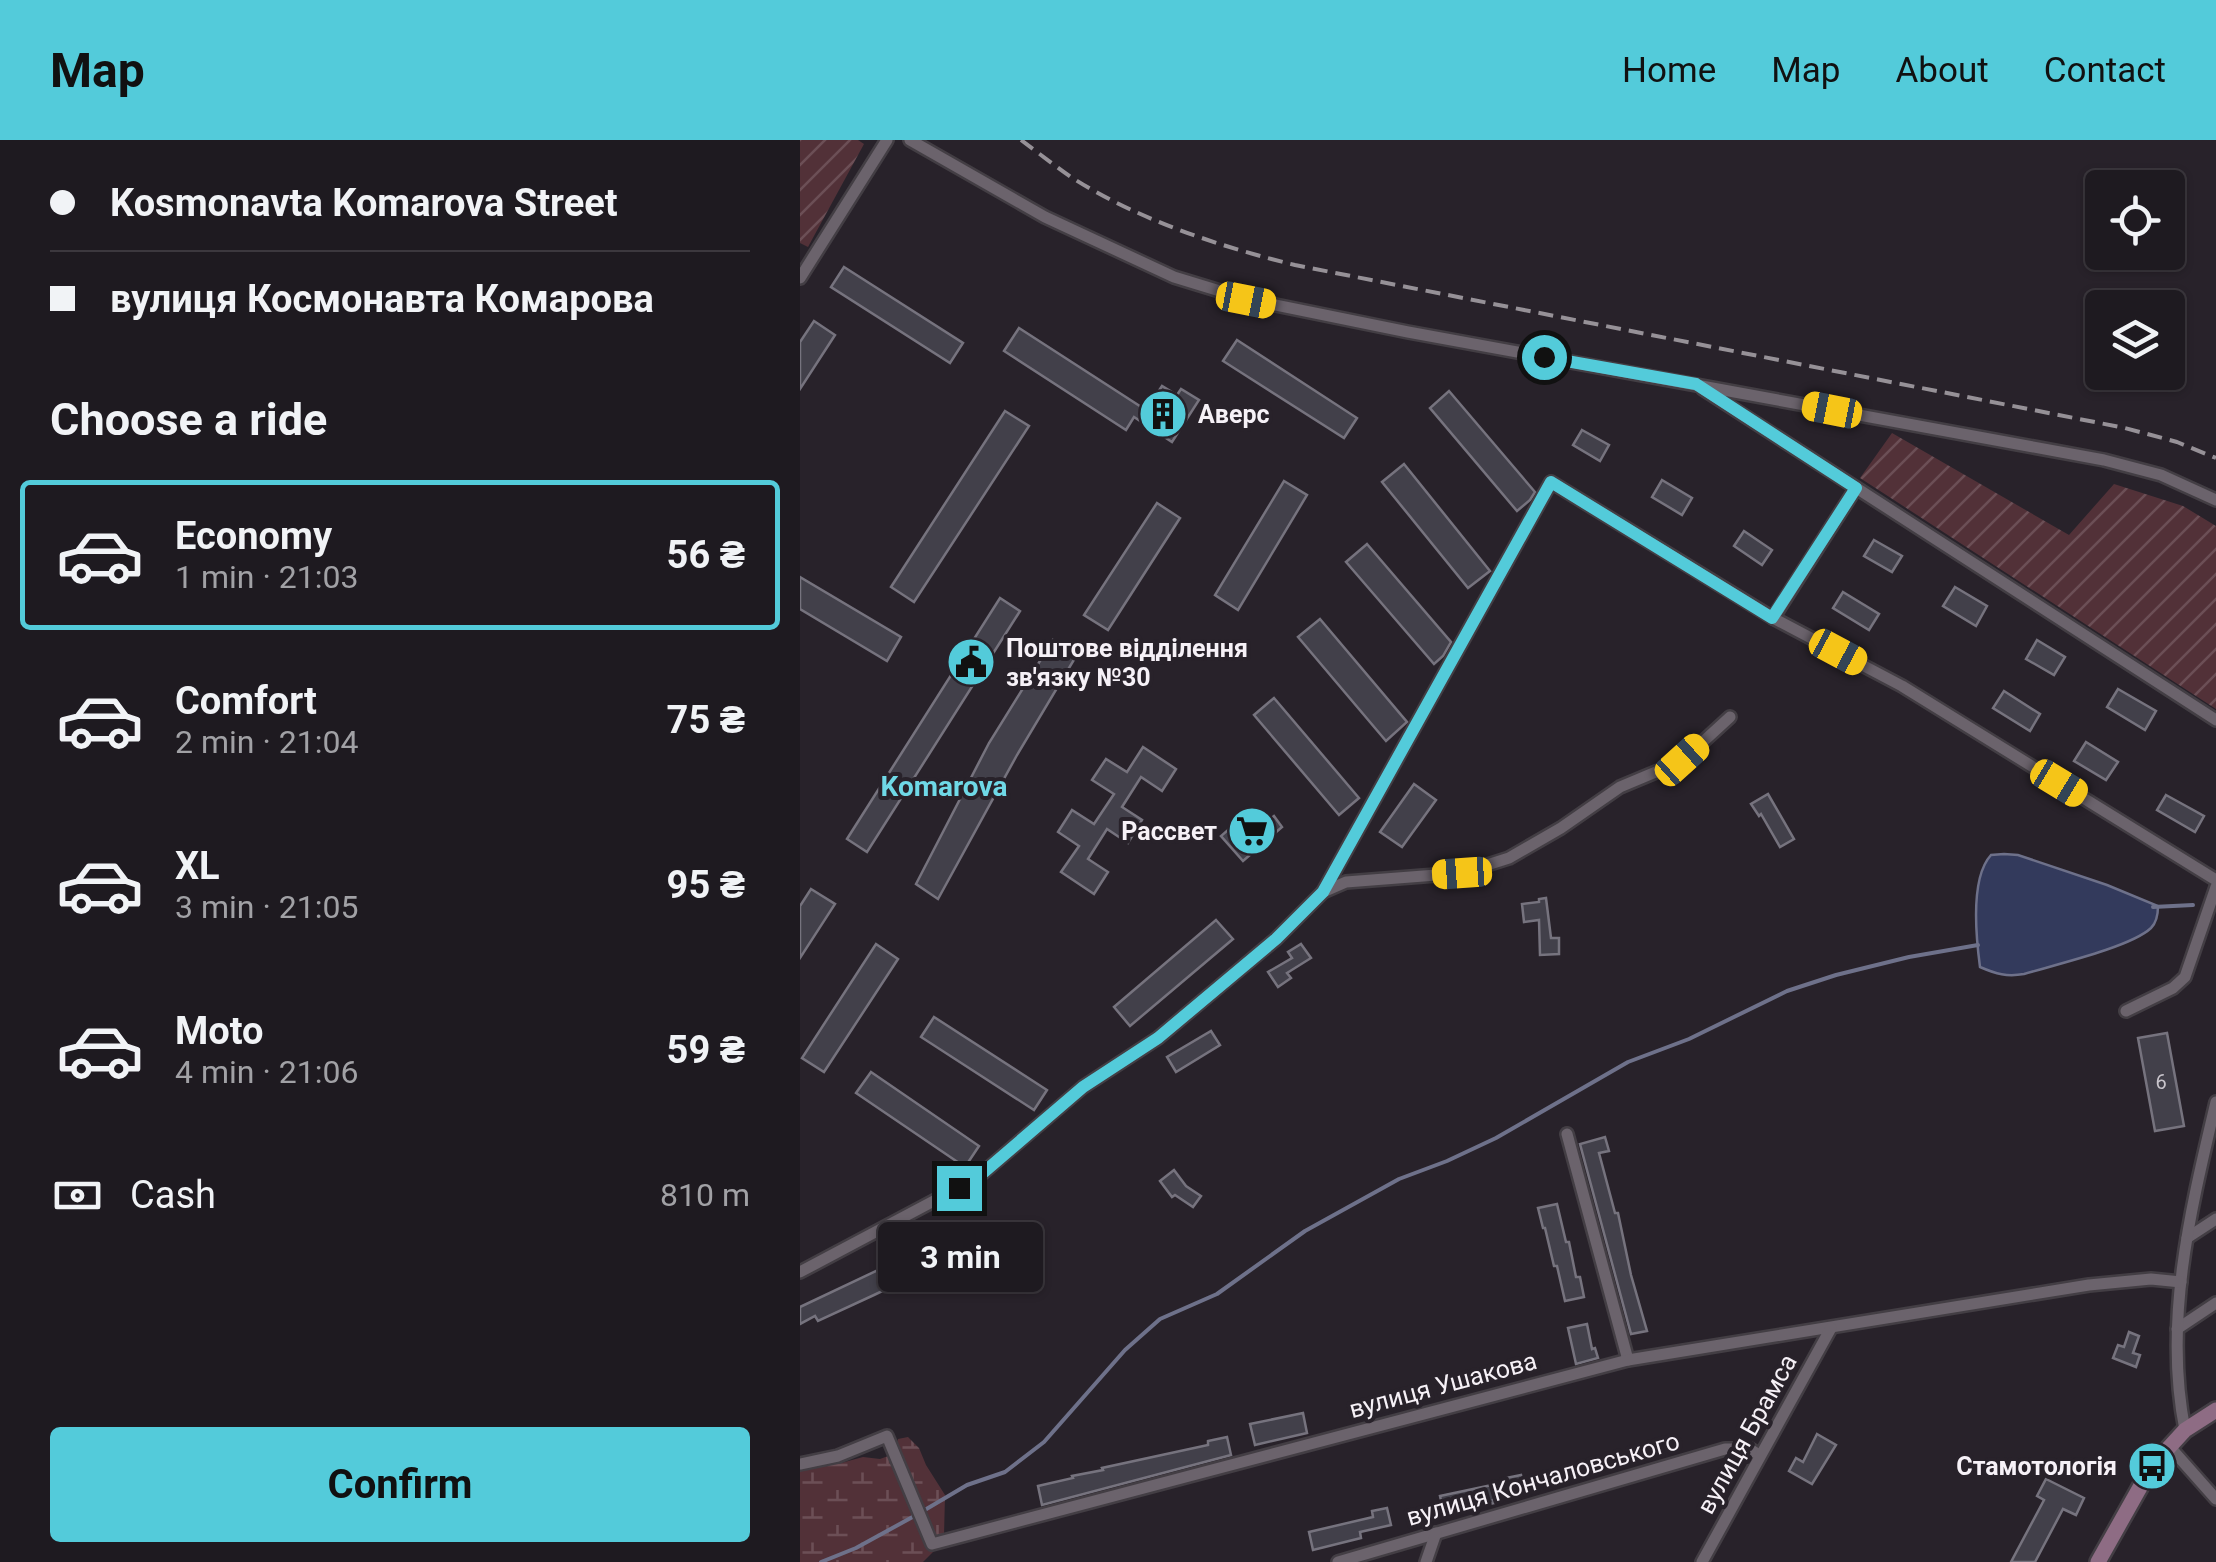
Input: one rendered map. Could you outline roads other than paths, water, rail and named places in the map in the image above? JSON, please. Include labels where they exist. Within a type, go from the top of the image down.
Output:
[{"type":"main road","points":[[2098,1562],[2152,1466],[2185,1430],[2216,1410]]},
{"type":"street","points":[[800,278],[887,140]]},
{"type":"street","points":[[910,140],[1045,217],[1174,277],[1246,300],[2104,460],[2161,475],[2216,500]]},
{"type":"street","points":[[1696,384],[2216,720]]},
{"type":"street","points":[[1754,395],[1760,426]]},
{"type":"street","points":[[800,1272],[977,1178],[1083,1087],[1158,1038],[1276,939],[1323,892],[1551,482],[1772,618],[1902,686],[2216,884],[2185,977],[2174,988],[2126,1011]]},
{"type":"street","points":[[1772,618],[1856,488]]},
{"type":"street","points":[[1323,892],[1346,882],[1462,873],[1510,858],[1620,787],[1682,760],[1730,718]]},
{"type":"street","points":[[2185,1430],[2176,1375],[2180,1282],[2216,1102]]},
{"type":"street","points":[[1566,1134],[1628,1360]]},
{"type":"street","points":[[2188,1238],[2216,1219]]},
{"type":"street","name":"вулиця Ушакова","points":[[800,1464],[838,1456],[887,1436],[932,1544],[1628,1360],[2089,1285],[2151,1279],[2180,1282]]},
{"type":"street","points":[[2177,1328],[2216,1303]]},
{"type":"street","name":"вулиця Брамса","points":[[1702,1562],[1832,1328]]},
{"type":"street","points":[[2169,1446],[2216,1500]]},
{"type":"street","name":"вулиця Кончаловського","points":[[1338,1562],[1725,1449],[1750,1449],[1759,1454]]},
{"type":"street","points":[[1426,1562],[1436,1534]]},
{"type":"water","points":[[1991,855],[2018,855],[2107,885],[2158,906],[2156,921],[2127,942],[2024,974],[2002,974],[1980,967],[1976,908],[1980,878]]},
{"type":"waterway","points":[[2153,907],[2193,905]]},
{"type":"waterway","points":[[821,1562],[856,1548],[967,1485],[1005,1472],[1044,1442],[1125,1350],[1160,1319],[1217,1294],[1305,1231],[1399,1179],[1496,1138],[1628,1062],[1689,1039],[1787,991],[1909,957],[1978,945]]},
{"type":"railway","points":[[1021,140],[1071,177],[1123,206],[1180,230],[1267,258],[2125,428],[2216,458]]},
{"type":"place","name":"Аверс","points":[[1163,414]]},
{"type":"place","name":"Поштове відділення зв'язку №30","points":[[971,662]]},
{"type":"place","name":"Рассвет","points":[[1252,831]]},
{"type":"place","name":"Стамотологія","points":[[2152,1466]]},
{"type":"district","name":"Komarova","points":[[944,786]]}]
